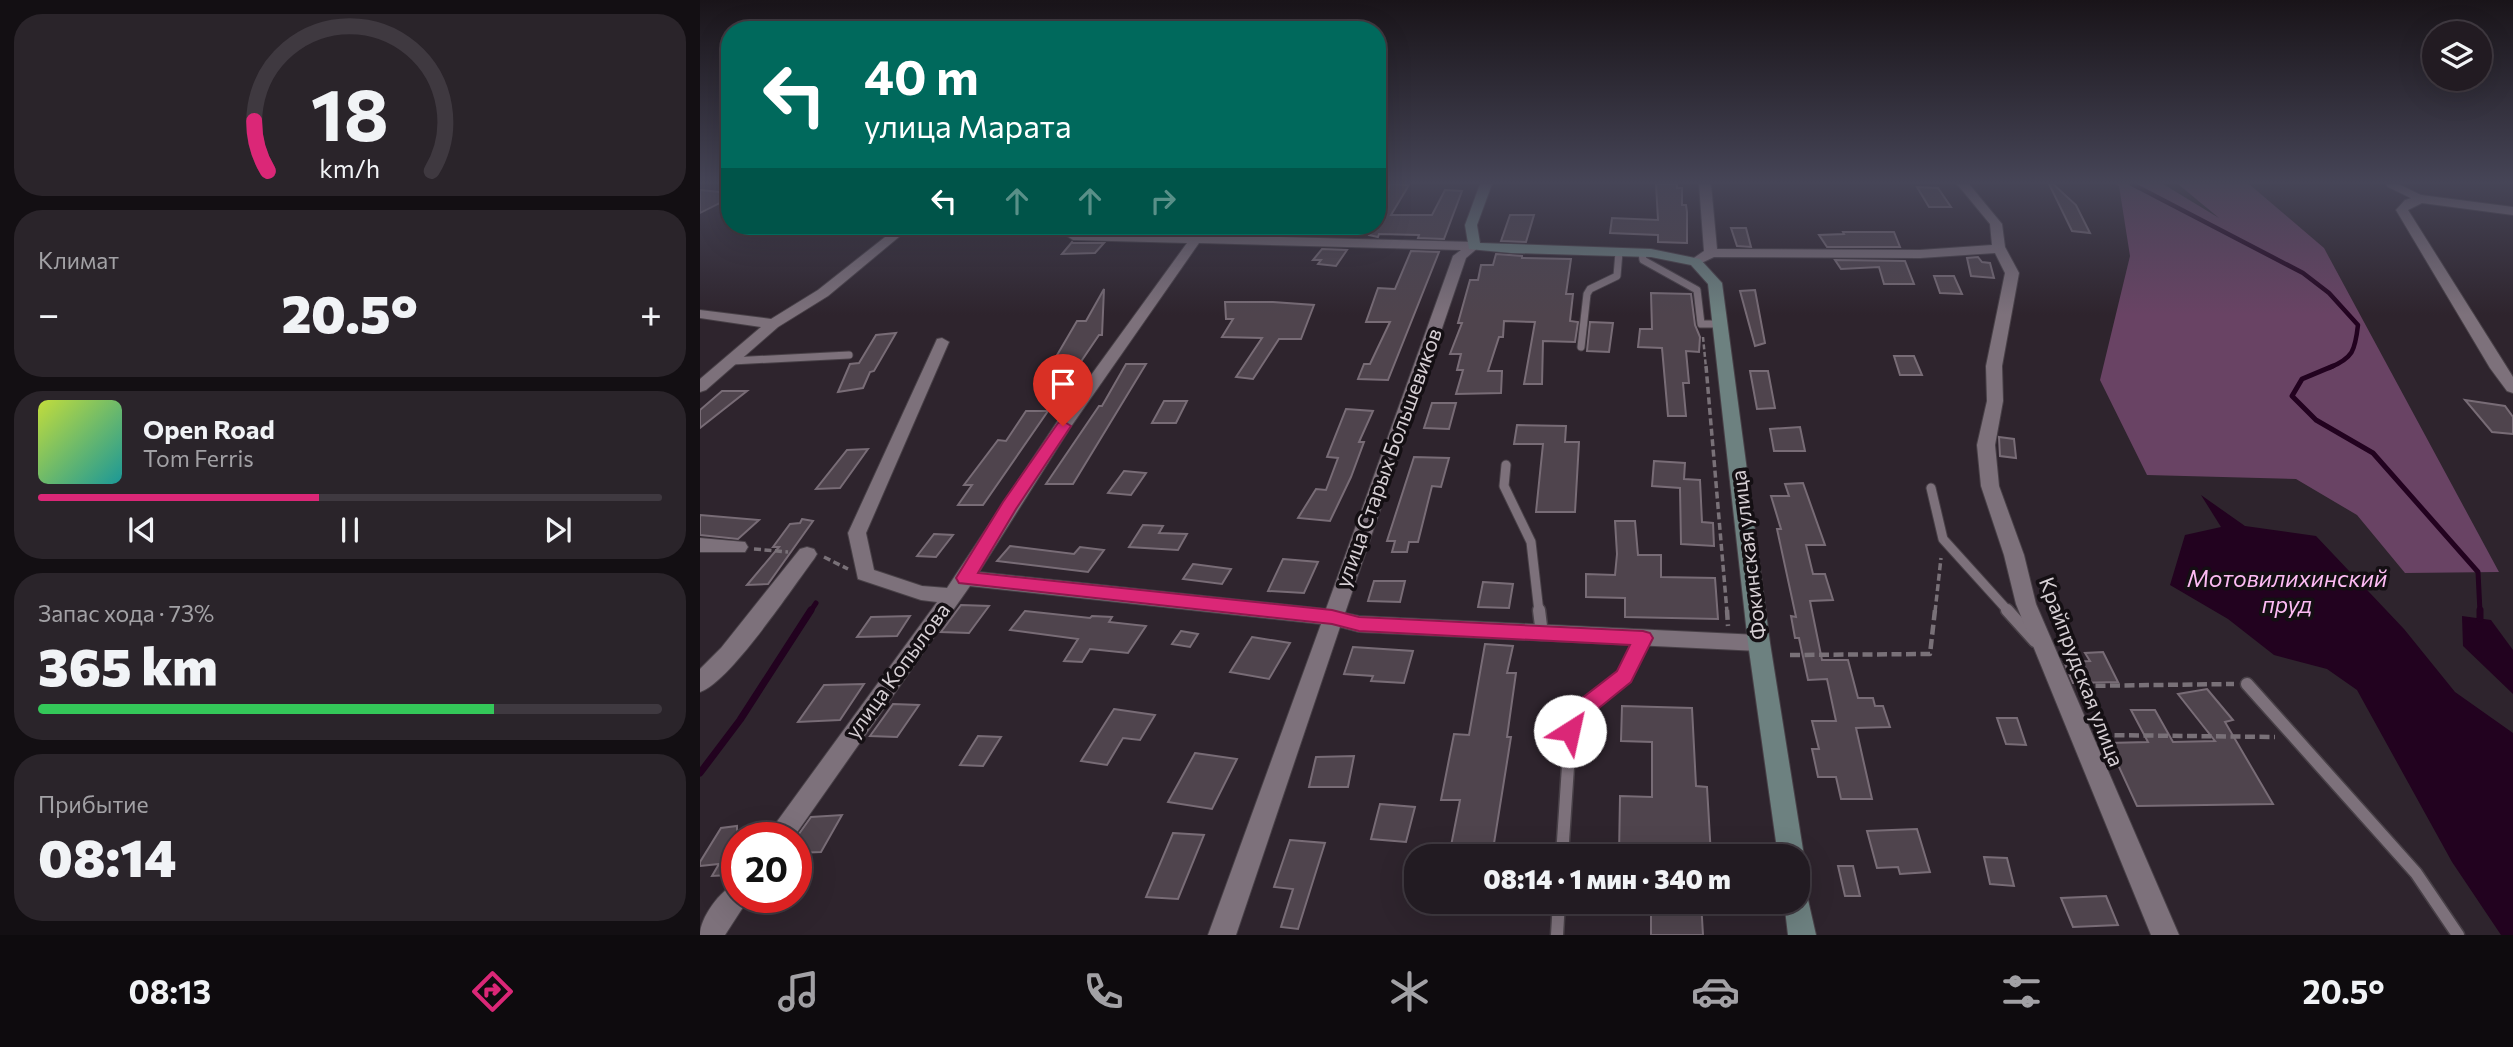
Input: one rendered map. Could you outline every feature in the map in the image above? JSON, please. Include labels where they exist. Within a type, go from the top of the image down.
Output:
[{"type":"main road","points":[[1471,228],[1474,246],[1703,258]]},
{"type":"main road","name":"Фокинская улица","points":[[1703,258],[1715,283],[1707,290],[1711,324],[1789,844]]},
{"type":"main road","points":[[1799,914],[1802,935]]},
{"type":"street","points":[[1704,228],[1703,258],[1920,254],[1991,250],[1999,247]]},
{"type":"street","name":"Крайпрудская улица","points":[[1997,228],[1999,247],[2012,273],[1994,366],[1994,401],[1986,445],[1990,486],[2014,555],[2026,604],[2045,653],[2165,935]]},
{"type":"street","points":[[2413,228],[2490,356],[2513,388]]},
{"type":"street","points":[[700,387],[774,324],[823,293],[895,235]]},
{"type":"street","points":[[1073,236],[1105,235]]},
{"type":"street","name":"улица Копылова","points":[[790,822],[965,578],[1063,426],[1198,235]]},
{"type":"street","points":[[1259,235],[1474,246]]},
{"type":"street","name":"улица Старых Большевиков","points":[[1222,935],[1461,256],[1474,246]]},
{"type":"street","points":[[700,314],[774,324]]},
{"type":"street","points":[[942,342],[856,533],[865,574],[920,593],[952,596]]},
{"type":"street","points":[[700,545],[738,547]]},
{"type":"street","points":[[700,682],[729,654],[814,555]]},
{"type":"street","points":[[965,578],[1332,617],[1359,624],[1759,643]]},
{"type":"street","points":[[709,935],[725,913]]},
{"type":"lane","points":[[1581,347],[1587,294],[1590,289],[1617,276],[1619,252]]},
{"type":"lane","points":[[1642,253],[1643,260],[1707,290]]},
{"type":"lane","points":[[732,361],[849,355]]},
{"type":"lane","points":[[1506,465],[1504,486],[1531,542],[1542,634]]},
{"type":"lane","points":[[1931,488],[1943,539],[2045,653]]},
{"type":"lane","points":[[1563,844],[1571,722],[1583,708],[1624,676],[1643,638]]},
{"type":"lane","points":[[2247,684],[2416,873],[2458,935]]},
{"type":"lane","points":[[1557,935],[1558,914]]},
{"type":"path","points":[[1711,324],[1729,642]]},
{"type":"path","points":[[1790,655],[1930,654],[1943,539]]},
{"type":"path","points":[[738,547],[814,555],[847,568]]},
{"type":"path","points":[[2058,686],[2247,684]]},
{"type":"path","points":[[2078,734],[2294,737]]},
{"type":"shaded area","points":[[2126,228],[2300,228],[2324,248],[2499,572],[2405,573],[2357,515],[2296,479],[2147,475],[2100,380],[2130,256]]},
{"type":"water","name":"Мотовилихинский пруд","points":[[2201,495],[2245,526],[2316,536],[2404,629],[2455,692],[2513,733],[2513,935],[2501,935],[2452,862],[2357,690],[2327,669],[2274,655],[2228,619],[2170,585],[2185,535],[2221,527]]},
{"type":"water","points":[[2462,616],[2491,620],[2513,650],[2513,694],[2463,646]]},
{"type":"building","points":[[1386,228],[1448,228],[1444,239],[1418,238],[1419,235],[1386,234]]},
{"type":"building","points":[[1506,228],[1530,228],[1526,242],[1501,241]]},
{"type":"building","points":[[1611,228],[1687,228],[1687,243],[1658,242],[1658,235],[1610,233]]},
{"type":"building","points":[[1731,228],[1746,228],[1751,247],[1737,246]]},
{"type":"building","points":[[2070,228],[2087,228],[2090,233],[2072,231]]},
{"type":"building","points":[[1843,232],[1894,232],[1900,247],[1827,247],[1819,235],[1844,234]]},
{"type":"building","points":[[1072,242],[1104,243],[1095,253],[1062,254]]},
{"type":"building","points":[[1322,249],[1347,250],[1336,266],[1318,264],[1321,260],[1313,260]]},
{"type":"building","points":[[1411,251],[1439,252],[1388,380],[1358,379],[1364,364],[1370,364],[1390,322],[1366,322],[1378,288],[1395,289]]},
{"type":"building","points":[[1496,254],[1522,258],[1571,259],[1566,294],[1573,294],[1570,321],[1578,322],[1575,342],[1543,341],[1542,384],[1524,384],[1535,322],[1504,321],[1503,337],[1499,337],[1488,371],[1502,371],[1501,393],[1456,394],[1463,370],[1457,370],[1461,354],[1450,354],[1462,323],[1458,323],[1470,280],[1478,280],[1481,265],[1493,265]]},
{"type":"building","points":[[1978,257],[1982,262],[1990,263],[1994,278],[1971,276],[1967,258]]},
{"type":"building","points":[[1835,260],[1905,261],[1914,284],[1884,284],[1879,267],[1841,269]]},
{"type":"building","points":[[1934,276],[1954,276],[1962,294],[1940,293]]},
{"type":"building","points":[[1104,289],[1102,335],[1099,335],[1078,366],[1084,366],[1073,382],[1050,382],[1064,362],[1053,362],[1077,321],[1086,321]]},
{"type":"building","points":[[1755,290],[1765,343],[1755,346],[1740,291]]},
{"type":"building","points":[[1651,293],[1691,294],[1695,325],[1700,337],[1699,352],[1686,351],[1689,383],[1683,383],[1686,416],[1668,416],[1662,348],[1638,347],[1640,329],[1652,329]]},
{"type":"building","points":[[1225,302],[1314,305],[1301,339],[1279,339],[1253,379],[1236,377],[1262,338],[1222,337],[1233,319],[1226,319]]},
{"type":"building","points":[[1590,322],[1613,323],[1609,352],[1587,351]]},
{"type":"building","points":[[896,333],[874,371],[870,372],[863,388],[838,392],[850,364],[859,363],[876,335]]},
{"type":"building","points":[[1894,356],[1914,356],[1922,375],[1900,375]]},
{"type":"building","points":[[1126,364],[1146,364],[1073,484],[1046,484],[1099,406],[1102,406]]},
{"type":"building","points":[[1750,371],[1768,371],[1775,408],[1757,409]]},
{"type":"building","points":[[722,391],[747,391],[700,428],[700,410]]},
{"type":"building","points":[[2465,400],[2505,406],[2513,417],[2513,434],[2492,432]]},
{"type":"building","points":[[1164,401],[1187,401],[1176,423],[1152,423]]},
{"type":"building","points":[[1432,403],[1456,403],[1449,429],[1424,428]]},
{"type":"building","points":[[1346,409],[1373,411],[1359,442],[1364,442],[1351,477],[1330,521],[1298,518],[1316,489],[1326,490],[1338,458],[1327,457]]},
{"type":"building","points":[[1026,411],[1048,411],[983,505],[958,505],[972,485],[964,485],[998,440],[1006,441]]},
{"type":"building","points":[[1517,425],[1566,426],[1565,442],[1579,442],[1575,512],[1536,512],[1543,444],[1514,444]]},
{"type":"building","points":[[1800,427],[1805,451],[1774,451],[1770,429]]},
{"type":"building","points":[[1999,437],[2014,439],[2016,458],[2000,456]]},
{"type":"building","points":[[868,449],[840,488],[816,489],[847,450]]},
{"type":"building","points":[[1414,457],[1449,458],[1441,487],[1432,486],[1418,542],[1409,542],[1407,552],[1392,552],[1395,541],[1387,541]]},
{"type":"building","points":[[1654,461],[1685,463],[1684,479],[1700,480],[1702,522],[1713,523],[1714,546],[1681,544],[1680,488],[1652,486]]},
{"type":"building","points":[[1124,471],[1146,473],[1131,495],[1108,493]]},
{"type":"building","points":[[1803,483],[1825,545],[1806,545],[1813,574],[1825,574],[1833,600],[1810,601],[1822,660],[1848,660],[1858,698],[1873,698],[1875,706],[1883,706],[1890,727],[1856,728],[1872,799],[1841,799],[1836,777],[1818,777],[1812,749],[1819,749],[1812,721],[1836,721],[1827,679],[1808,680],[1799,638],[1795,638],[1791,616],[1796,617],[1777,529],[1781,529],[1771,496],[1789,496],[1785,484]]},
{"type":"building","points":[[700,515],[759,520],[738,539],[700,535]]},
{"type":"building","points":[[802,519],[813,521],[768,584],[747,585],[779,547],[773,547],[790,524],[800,523]]},
{"type":"building","points":[[1615,521],[1635,521],[1638,555],[1661,555],[1661,577],[1715,578],[1718,619],[1625,617],[1625,598],[1586,597],[1586,574],[1615,575]]},
{"type":"building","points":[[1143,525],[1163,526],[1159,533],[1187,534],[1178,550],[1129,547]]},
{"type":"building","points":[[934,534],[953,535],[936,557],[917,556]]},
{"type":"building","points":[[1010,546],[1074,554],[1080,547],[1104,550],[1088,572],[997,561]]},
{"type":"building","points":[[1283,559],[1318,562],[1304,593],[1268,591]]},
{"type":"building","points":[[1193,564],[1231,569],[1222,584],[1183,579]]},
{"type":"building","points":[[1374,581],[1405,581],[1400,602],[1368,601]]},
{"type":"building","points":[[1483,582],[1513,584],[1509,608],[1478,607]]},
{"type":"building","points":[[961,605],[989,606],[969,633],[941,632]]},
{"type":"building","points":[[1025,611],[1090,618],[1112,617],[1109,622],[1146,626],[1128,653],[1090,649],[1082,662],[1064,661],[1078,639],[1010,630]]},
{"type":"building","points":[[910,616],[897,636],[857,637],[871,617]]},
{"type":"building","points":[[1181,631],[1198,634],[1190,647],[1172,644]]},
{"type":"building","points":[[1252,637],[1290,643],[1269,679],[1230,672]]},
{"type":"building","points":[[1485,644],[1513,646],[1507,673],[1516,673],[1507,737],[1511,737],[1494,844],[1451,844],[1460,800],[1441,800],[1454,734],[1469,735]]},
{"type":"building","points":[[1353,647],[1413,651],[1404,683],[1371,681],[1373,676],[1344,674]]},
{"type":"building","points":[[2103,652],[2118,682],[2073,683],[2064,662],[2090,661],[2085,653]]},
{"type":"building","points":[[864,684],[840,720],[798,722],[824,685]]},
{"type":"building","points":[[2207,689],[2233,720],[2225,722],[2273,804],[2137,806],[2108,743],[2148,742],[2131,710],[2155,710],[2173,742],[2215,741],[2178,694]]},
{"type":"building","points":[[893,704],[919,705],[897,737],[870,736]]},
{"type":"building","points":[[1622,706],[1692,708],[1696,786],[1707,787],[1710,844],[1619,844],[1620,796],[1652,797],[1652,742],[1621,741]]},
{"type":"building","points":[[1114,709],[1155,715],[1140,740],[1123,738],[1107,765],[1081,761]]},
{"type":"building","points":[[1997,718],[2017,718],[2026,745],[2006,744]]},
{"type":"building","points":[[978,736],[1001,737],[983,766],[960,765]]},
{"type":"building","points":[[1195,753],[1237,759],[1212,809],[1168,802]]},
{"type":"building","points":[[1354,756],[1348,787],[1309,787],[1316,757]]},
{"type":"building","points":[[1380,804],[1415,807],[1406,842],[1371,839]]},
{"type":"building","points":[[842,815],[821,852],[812,852],[812,822],[807,822],[811,817]]},
{"type":"building","points":[[721,828],[721,876],[712,876],[719,864],[700,866]]},
{"type":"building","points":[[1917,829],[1930,872],[1900,874],[1898,867],[1877,868],[1867,831]]},
{"type":"building","points":[[1173,833],[1204,835],[1178,899],[1146,897]]},
{"type":"building","points":[[1290,840],[1325,843],[1298,929],[1281,927],[1293,889],[1274,887]]},
{"type":"building","points":[[1984,857],[2007,858],[2014,886],[1990,884]]},
{"type":"building","points":[[1838,866],[1853,866],[1860,896],[1845,896]]},
{"type":"building","points":[[2106,896],[2118,925],[2073,927],[2061,898]]},
{"type":"building","points":[[1651,914],[1702,914],[1703,935],[1651,935]]},
{"type":"waterway","points":[[2216,228],[2303,273],[2329,293],[2358,325],[2356,341],[2348,357],[2333,366]]},
{"type":"waterway","points":[[2329,368],[2333,366]]},
{"type":"waterway","points":[[2333,366],[2302,379],[2292,396],[2316,420],[2373,453],[2478,572],[2480,612]]},
{"type":"waterway","points":[[810,612],[816,603]]},
{"type":"waterway","points":[[700,773],[740,720],[811,610]]},
{"type":"waterway","points":[[2480,612],[2480,618]]},
{"type":"route","points":[[1063,426],[965,578],[1332,617],[1359,624],[1643,638],[1624,676],[1576,715],[1571,722],[1570,731]]}]
